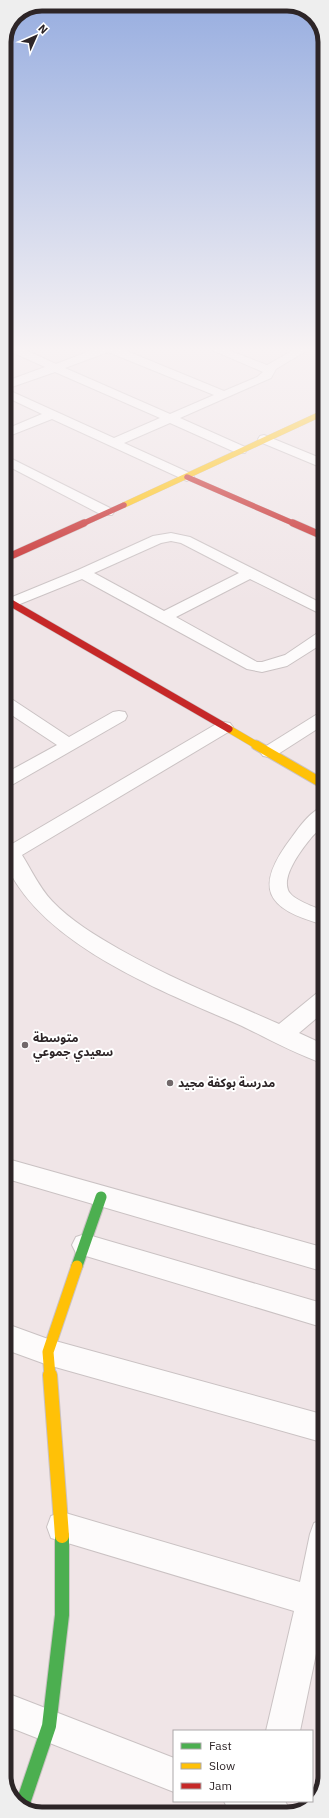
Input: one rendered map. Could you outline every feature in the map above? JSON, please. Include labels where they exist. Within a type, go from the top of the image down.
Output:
[{"type":"main road","points":[[11,556],[187,477],[280,432]]},
{"type":"main road","points":[[187,477],[318,534]]},
{"type":"main road","points":[[11,603],[318,781]]},
{"type":"main road","points":[[24,1801],[49,1726],[62,1615],[62,1527],[48,1352],[101,1197]]},
{"type":"street","points":[[90,432],[187,477]]},
{"type":"street","points":[[113,443],[138,432]]},
{"type":"street","points":[[201,432],[241,450]]},
{"type":"street","points":[[264,439],[318,462]]},
{"type":"street","points":[[11,463],[107,512]]},
{"type":"street","points":[[11,600],[84,573],[158,539],[171,537],[185,540],[318,607]]},
{"type":"street","points":[[84,573],[246,663],[261,668],[276,665],[318,640]]},
{"type":"street","points":[[163,618],[250,573]]},
{"type":"street","points":[[308,646],[318,651]]},
{"type":"street","points":[[11,707],[69,745]]},
{"type":"street","points":[[11,778],[120,716]]},
{"type":"street","points":[[269,752],[318,721]]},
{"type":"street","points":[[11,848],[224,727]]},
{"type":"street","points":[[318,820],[301,838],[285,861],[278,880],[278,890],[283,898],[312,915],[318,916]]},
{"type":"street","points":[[11,855],[26,882],[43,905],[68,926],[123,962],[318,1052]]},
{"type":"street","points":[[282,1034],[318,1005]]},
{"type":"street","points":[[11,1170],[318,1258]]},
{"type":"street","points":[[85,1245],[318,1314]]},
{"type":"street","points":[[11,1339],[48,1352],[318,1427]]},
{"type":"street","points":[[62,1527],[318,1603]]},
{"type":"street","points":[[283,1730],[318,1607]]},
{"type":"street","points":[[11,1711],[173,1775]]},
{"type":"traffic: fast","points":[[77,1266],[101,1197]]},
{"type":"traffic: fast","points":[[24,1801],[49,1726],[62,1615],[62,1536]]},
{"type":"traffic: slow","points":[[124,505],[282,432]]},
{"type":"traffic: slow","points":[[229,729],[318,781]]},
{"type":"traffic: slow","points":[[62,1536],[48,1352],[77,1266]]},
{"type":"traffic: jam","points":[[187,477],[318,534]]},
{"type":"traffic: jam","points":[[11,556],[124,505]]},
{"type":"traffic: jam","points":[[11,603],[229,729]]},
{"type":"place","name":"متوسطة سعيدي جموعي","points":[[25,1045]]},
{"type":"place","name":"مدرسة بوكفة مجيد","points":[[170,1083]]}]
